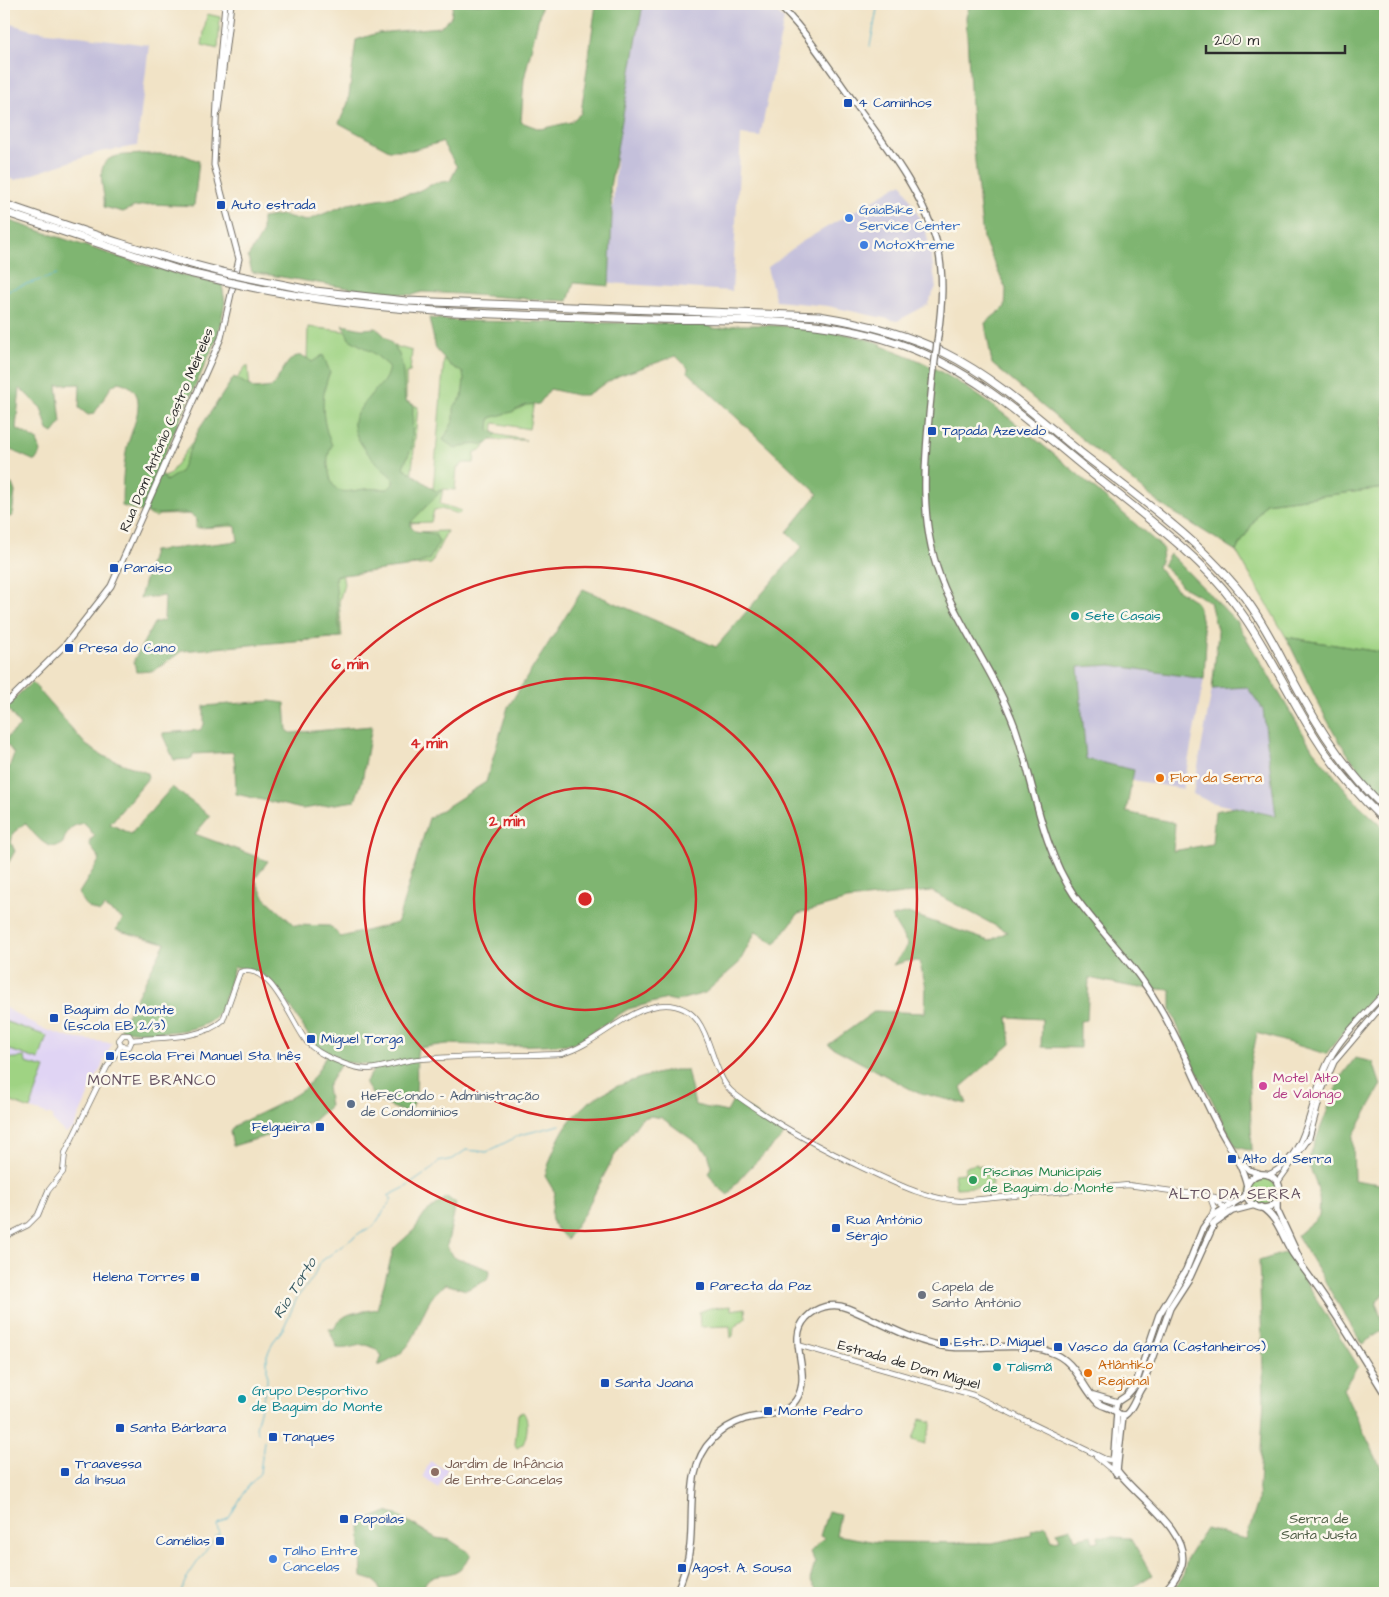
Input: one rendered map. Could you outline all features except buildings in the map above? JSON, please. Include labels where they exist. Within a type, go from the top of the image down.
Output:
[{"type":"highway","points":[[4,204],[122,244],[226,273],[324,292],[406,301],[819,316],[885,328],[925,343],[964,364],[1000,388],[1166,521],[1226,576],[1261,622],[1304,701],[1340,758],[1385,808]]},
{"type":"highway","points":[[4,212],[185,272],[315,299],[406,309],[492,314],[764,321],[824,326],[880,338],[944,362],[1009,406],[1174,540],[1219,583],[1238,606],[1260,639],[1311,732],[1329,758],[1348,783],[1385,821]]},
{"type":"main road","points":[[215,124],[225,4]]},
{"type":"main road","points":[[215,124],[222,98],[231,4]]},
{"type":"main road","points":[[777,4],[805,35],[890,153],[926,215],[938,247],[942,273],[943,300],[925,461],[924,494],[935,562],[956,611],[1012,720],[1023,751],[1048,840],[1062,874],[1093,921],[1155,999],[1217,1125],[1244,1174],[1247,1196],[1275,1218],[1294,1256],[1302,1264]]},
{"type":"main road","name":"Rua Dom António Castro Meireles","points":[[4,705],[65,645],[111,586],[221,338],[239,259],[214,165],[215,124]]},
{"type":"main road","points":[[1247,1186],[1252,1178],[1277,1171],[1295,1150],[1329,1059],[1385,992]]},
{"type":"main road","points":[[1277,1183],[1309,1138],[1322,1090],[1334,1062],[1385,1002]]},
{"type":"main road","points":[[1232,1151],[1245,1166],[1277,1183],[1279,1192],[1277,1210],[1302,1264],[1385,1394]]},
{"type":"main road","points":[[676,1593],[686,1566],[690,1548],[693,1478],[701,1454],[719,1433],[733,1424],[745,1419],[779,1413],[792,1406],[800,1394],[803,1381],[798,1345],[800,1327],[805,1318],[824,1306],[842,1306],[897,1332],[933,1344],[950,1347],[1033,1348],[1051,1352],[1070,1364],[1100,1404],[1118,1413],[1128,1413],[1142,1387],[1170,1308],[1190,1277],[1210,1230],[1218,1220],[1247,1196]]},
{"type":"main road","points":[[1115,1473],[1114,1457],[1119,1400],[1135,1386],[1159,1316],[1179,1283],[1203,1228],[1211,1217],[1225,1208],[1270,1205],[1277,1198]]},
{"type":"main road","points":[[1091,1394],[1127,1400],[1131,1407]]},
{"type":"main road","name":"Estrada de Dom Miguel","points":[[1118,1413],[1117,1470],[1134,1490]]},
{"type":"main road","name":"Estrada de Dom Miguel","points":[[1115,1473],[1173,1530],[1181,1548],[1182,1563],[1178,1574],[1163,1593]]},
{"type":"street","points":[[132,1040],[188,1034],[217,1025],[223,1020],[240,972],[252,971],[281,996],[300,1032],[313,1049],[336,1060],[368,1069],[420,1058],[561,1054],[579,1048],[638,1012],[666,1005],[681,1008],[698,1020],[724,1080],[731,1091],[810,1143],[903,1187],[936,1198],[983,1200],[1128,1185],[1209,1196],[1226,1201],[1233,1208]]},
{"type":"street","points":[[121,1046],[119,1040],[122,1035],[129,1035],[132,1040]]},
{"type":"street","points":[[121,1046],[129,1047],[132,1040]]},
{"type":"street","points":[[4,1237],[11,1235],[35,1219],[48,1192],[63,1172],[65,1152],[107,1067],[121,1046]]},
{"type":"street","points":[[1209,1196],[1225,1208]]},
{"type":"street","points":[[1209,1196],[1214,1208],[1211,1217]]},
{"type":"street","points":[[1210,1230],[1212,1224],[1224,1213],[1226,1201]]},
{"type":"street","name":"Estrada de Dom Miguel","points":[[798,1345],[973,1395],[1110,1460],[1114,1457]]},
{"type":"street","name":"Estrada de Dom Miguel","points":[[1092,1452],[1115,1473]]},
{"type":"shaded area","points":[[640,4],[766,4],[784,19],[760,137],[741,135],[732,291],[608,283],[618,128]]},
{"type":"shaded area","points":[[4,22],[32,30],[149,45],[137,146],[100,152],[15,180],[4,177]]},
{"type":"shaded area","points":[[902,183],[926,231],[931,255],[936,287],[927,305],[897,321],[828,306],[776,301],[767,268],[800,243]]},
{"type":"shaded area","points":[[1111,665],[1204,679],[1183,789],[1132,780],[1133,770],[1086,759],[1078,667]]},
{"type":"shaded area","points":[[1247,687],[1263,709],[1276,817],[1210,802],[1193,794],[1212,689]]},
{"type":"shaded area","points":[[4,1007],[41,1028],[71,1038],[112,1043],[73,1129],[65,1133],[52,1120],[53,1116],[30,1109],[44,1068],[26,1063],[25,1057],[4,1059]]},
{"type":"shaded area","name":"Jardim de Infância de Entre-Cancelas","points":[[430,1461],[442,1468],[443,1465],[448,1468],[438,1488],[423,1476]]},
{"type":"green space","points":[[453,4],[542,4],[524,79],[521,122],[540,129],[571,122],[581,113],[596,4],[643,4],[610,187],[612,215],[609,286],[574,283],[568,301],[422,292],[413,295],[354,289],[252,272],[248,257],[262,234],[262,218],[282,215],[306,221],[348,204],[414,193],[435,183],[450,181],[457,167],[442,142],[412,150],[389,150],[339,123],[348,103],[356,40],[378,33],[440,27],[451,17]]},
{"type":"green space","points":[[970,4],[1385,4],[1385,488],[1265,503],[1236,551],[1160,504],[992,364],[985,323],[1005,307],[1006,289],[983,238],[973,142],[966,17]]},
{"type":"green space","points":[[207,14],[220,17],[218,49],[202,45]]},
{"type":"green space","points":[[181,154],[199,161],[194,206],[153,204],[134,207],[123,212],[104,207],[103,166],[107,161],[118,156]]},
{"type":"green space","points":[[4,219],[137,263],[222,285],[225,302],[218,336],[158,468],[166,481],[180,472],[198,431],[234,377],[255,389],[272,387],[284,367],[293,358],[305,357],[312,362],[323,355],[330,372],[323,399],[323,408],[328,436],[332,445],[328,455],[331,480],[337,489],[346,492],[388,489],[393,484],[393,478],[366,451],[360,442],[354,425],[355,417],[359,411],[386,378],[389,366],[372,352],[349,339],[343,325],[362,329],[376,328],[386,337],[398,353],[403,368],[405,401],[413,405],[412,447],[403,467],[436,491],[442,490],[411,522],[411,527],[415,531],[435,534],[439,542],[429,560],[406,567],[335,576],[340,637],[182,651],[154,671],[136,672],[134,660],[154,623],[164,620],[165,596],[140,598],[153,551],[238,541],[236,527],[232,524],[200,528],[197,521],[189,514],[153,514],[122,506],[126,452],[135,423],[138,402],[136,393],[129,386],[118,382],[111,387],[94,414],[88,415],[79,408],[80,384],[57,385],[61,423],[53,433],[48,430],[41,408],[20,388],[16,428],[37,440],[41,452],[35,461],[4,447]]},
{"type":"green space","points":[[429,318],[460,321],[705,324],[717,329],[738,325],[811,328],[882,344],[881,346],[924,363],[945,374],[984,399],[1055,455],[1164,549],[1158,567],[1175,588],[1198,605],[1206,641],[1204,679],[1111,665],[1078,667],[1086,759],[1134,770],[1126,812],[1175,823],[1173,851],[1212,844],[1215,811],[1236,807],[1276,816],[1263,709],[1247,687],[1212,689],[1218,634],[1210,602],[1183,587],[1163,565],[1170,554],[1236,621],[1313,750],[1356,802],[1385,829],[1385,980],[1326,1054],[1257,1033],[1249,1072],[1252,1151],[1236,1147],[1191,1059],[1171,1010],[1171,990],[1133,987],[1089,978],[1087,1020],[1080,1021],[1080,1048],[1041,1047],[1042,1019],[1008,1017],[1011,1044],[961,1087],[967,1104],[916,1092],[828,1045],[875,1011],[925,1013],[926,986],[919,961],[907,961],[893,965],[908,945],[891,917],[908,913],[989,941],[1007,932],[931,891],[847,900],[798,914],[775,944],[756,931],[739,963],[705,993],[676,1001],[667,999],[628,1009],[573,1044],[509,1046],[447,1044],[418,1048],[416,1094],[411,1109],[406,1113],[376,1100],[365,1083],[373,1071],[366,1064],[342,1062],[327,1087],[330,1106],[311,1123],[233,1146],[230,1132],[234,1126],[279,1104],[304,1089],[317,1072],[326,1054],[317,1048],[284,997],[269,979],[250,970],[234,967],[222,1006],[217,1015],[209,1022],[198,1027],[171,1032],[143,1032],[120,1029],[165,943],[116,930],[123,919],[104,907],[100,912],[84,903],[79,893],[100,859],[90,846],[90,840],[95,836],[84,823],[70,829],[63,843],[52,846],[47,845],[37,837],[25,823],[13,833],[11,843],[15,851],[9,862],[4,863],[4,781],[14,754],[4,740],[20,726],[6,706],[32,682],[86,745],[103,756],[147,773],[148,778],[110,824],[131,834],[172,787],[210,816],[195,834],[268,861],[255,879],[264,897],[294,925],[330,926],[341,937],[397,923],[429,818],[486,782],[508,707],[583,589],[716,647],[802,547],[787,532],[818,494],[688,372],[688,368],[676,356],[618,376],[586,395],[576,395],[550,389],[539,404],[526,405],[512,412],[490,418],[489,430],[497,434],[487,444],[467,445],[456,449],[443,440],[454,420],[454,407],[462,397],[463,373],[450,365],[436,349]]},
{"type":"green space","points":[[308,327],[343,331],[412,351],[410,372],[406,373],[406,401],[418,407],[410,491],[433,490],[444,359],[537,385],[529,429],[494,423],[493,434],[526,440],[488,440],[483,449],[475,452],[474,463],[464,463],[457,468],[455,490],[443,489],[440,504],[462,511],[459,514],[441,509],[434,510],[431,522],[407,523],[407,532],[447,531],[431,564],[379,568],[341,568],[344,584],[339,602],[342,637],[301,641],[300,630],[239,543],[237,526],[196,528],[196,514],[159,515],[156,517],[149,515],[162,478],[169,475],[246,366],[248,366],[250,388],[278,389],[306,395]]},
{"type":"green space","points":[[4,482],[12,484],[15,492],[12,516],[4,519]]},
{"type":"green space","points":[[1385,488],[1385,653],[1286,637],[1236,551],[1265,503]]},
{"type":"green space","points":[[1286,637],[1385,653],[1385,797],[1368,780],[1340,743]]},
{"type":"green space","points":[[270,701],[285,703],[287,730],[291,733],[372,726],[362,781],[355,801],[302,809],[236,794],[233,752],[193,754],[192,759],[174,760],[163,733],[200,730],[204,725],[204,706]]},
{"type":"green space","points":[[4,1021],[47,1036],[39,1060],[4,1048]]},
{"type":"green space","points":[[25,1057],[26,1063],[45,1068],[30,1109],[4,1099],[4,1059]]},
{"type":"green space","points":[[1355,1058],[1373,1062],[1381,1086],[1353,1136],[1354,1180],[1385,1185],[1385,1294],[1376,1303],[1385,1329],[1362,1344],[1297,1235],[1319,1216],[1318,1188],[1307,1163],[1340,1078]]},
{"type":"green space","points":[[674,1070],[687,1070],[695,1105],[727,1112],[734,1099],[785,1134],[747,1171],[728,1195],[716,1185],[709,1174],[712,1167],[708,1153],[698,1144],[662,1118],[650,1116],[641,1119],[613,1158],[585,1212],[567,1239],[553,1223],[551,1214],[555,1193],[545,1176],[564,1130],[573,1117],[594,1098],[633,1080]]},
{"type":"green space","name":"Piscinas Municipais de Baguim do Monte","points":[[977,1164],[977,1166],[982,1166],[983,1174],[991,1173],[992,1186],[956,1188],[954,1174],[965,1173],[965,1167]]},
{"type":"green space","points":[[1263,1177],[1273,1181],[1277,1191],[1273,1201],[1263,1205],[1253,1201],[1249,1191],[1253,1181]]},
{"type":"green space","points":[[447,1197],[456,1204],[447,1246],[452,1256],[490,1270],[487,1280],[466,1290],[445,1284],[434,1294],[427,1305],[413,1339],[405,1349],[394,1358],[378,1366],[382,1356],[370,1346],[360,1345],[337,1348],[329,1329],[334,1329],[342,1318],[347,1315],[377,1309],[394,1248],[414,1230],[425,1214]]},
{"type":"green space","name":"Serra de Santa Justa","points":[[1287,1252],[1358,1366],[1343,1389],[1385,1476],[1385,1593],[1172,1593],[1183,1576],[1188,1556],[1205,1529],[1246,1539],[1258,1502],[1264,1398],[1259,1261]]},
{"type":"green space","points":[[731,1306],[731,1310],[745,1308],[746,1318],[734,1327],[731,1338],[730,1326],[700,1327],[699,1312],[710,1308]]},
{"type":"green space","points":[[523,1412],[527,1419],[527,1432],[523,1444],[517,1448],[515,1445],[518,1414]]},
{"type":"green space","points":[[920,1419],[932,1422],[925,1444],[913,1440]]},
{"type":"green space","points":[[828,1511],[840,1514],[836,1535],[877,1542],[992,1543],[1032,1535],[1031,1531],[1046,1525],[1052,1541],[1060,1540],[1057,1532],[1071,1528],[1075,1539],[1091,1535],[1093,1542],[1099,1541],[1098,1536],[1130,1538],[1152,1575],[1124,1593],[819,1593],[810,1580],[815,1563],[810,1552],[824,1538],[820,1536]]},
{"type":"green space","points":[[387,1512],[399,1516],[436,1538],[450,1540],[471,1554],[459,1570],[453,1573],[436,1575],[431,1578],[425,1583],[422,1593],[382,1593],[375,1581],[362,1577],[360,1523]]},
{"type":"waterway","points":[[870,46],[878,4]]},
{"type":"waterway","points":[[4,296],[8,290],[56,275]]},
{"type":"waterway","name":"Rio Torto","points":[[258,1432],[256,1427],[267,1382],[267,1355],[273,1342],[283,1329],[298,1296],[313,1278],[319,1263],[361,1232],[373,1227],[392,1199],[388,1196],[406,1187],[429,1171],[438,1162],[453,1159],[466,1150],[487,1152],[520,1135],[560,1125]]},
{"type":"waterway","name":"Rio Torto","points":[[216,1535],[219,1534],[217,1525],[229,1518],[246,1489],[260,1473],[264,1441]]},
{"type":"waterway","name":"Rio Torto","points":[[181,1593],[186,1580],[213,1540]]},
{"type":"place","name":"4 Caminhos","points":[[848,103]]},
{"type":"place","name":"Auto estrada","points":[[221,205]]},
{"type":"place","name":"GaiaBike - Service Center","points":[[849,218]]},
{"type":"place","name":"MotoXtreme","points":[[864,245]]},
{"type":"place","name":"Tapada Azevedo","points":[[932,431]]},
{"type":"place","name":"Paraíso","points":[[114,568]]},
{"type":"place","name":"Sete Casais","points":[[1075,616]]},
{"type":"place","name":"Presa do Cano","points":[[69,648]]},
{"type":"place","name":"Flor da Serra","points":[[1160,778]]},
{"type":"place","name":"Baguim do Monte (Escola EB 2/3)","points":[[54,1018]]},
{"type":"place","name":"Miguel Torga","points":[[311,1039]]},
{"type":"place","name":"Escola Frei Manuel Sta. Inês","points":[[110,1056]]},
{"type":"place","name":"Motel Alto de Valongo","points":[[1263,1086]]},
{"type":"place","name":"HeFeCondo - Administração de Condomínios","points":[[351,1104]]},
{"type":"place","name":"Felgueira","points":[[320,1127]]},
{"type":"place","name":"Alto da Serra","points":[[1232,1159]]},
{"type":"place","name":"Piscinas Municipais de Baguim do Monte","points":[[973,1180]]},
{"type":"place","name":"Rua António Sérgio","points":[[836,1228]]},
{"type":"place","name":"Helena Torres","points":[[195,1277]]},
{"type":"place","name":"Parecta da Paz","points":[[700,1286]]},
{"type":"place","name":"Capela de Santo António","points":[[922,1295]]},
{"type":"place","name":"Estr. D. Miguel","points":[[944,1342]]},
{"type":"place","name":"Vasco da Gama (Castanheiros)","points":[[1058,1347]]},
{"type":"place","name":"Talismã","points":[[997,1367]]},
{"type":"place","name":"Atlântiko Regional","points":[[1088,1373]]},
{"type":"place","name":"Santa Joana","points":[[605,1383]]},
{"type":"place","name":"Grupo Desportivo de Baguim do Monte","points":[[242,1399]]},
{"type":"place","name":"Monte Pedro","points":[[768,1411]]},
{"type":"place","name":"Santa Bárbara","points":[[120,1428]]},
{"type":"place","name":"Tanques","points":[[273,1437]]},
{"type":"place","name":"Traavessa da Ínsua","points":[[65,1472]]},
{"type":"place","name":"Jardim de Infância de Entre-Cancelas","points":[[435,1472]]},
{"type":"place","name":"Papoilas","points":[[344,1519]]},
{"type":"place","name":"Camélias","points":[[220,1541]]},
{"type":"place","name":"Talho Entre Cancelas","points":[[273,1559]]},
{"type":"place","name":"Agost. A. Sousa","points":[[682,1568]]},
{"type":"district","name":"MONTE BRANCO","points":[[152,1080]]},
{"type":"district","name":"ALTO DA SERRA","points":[[1235,1194]]}]
